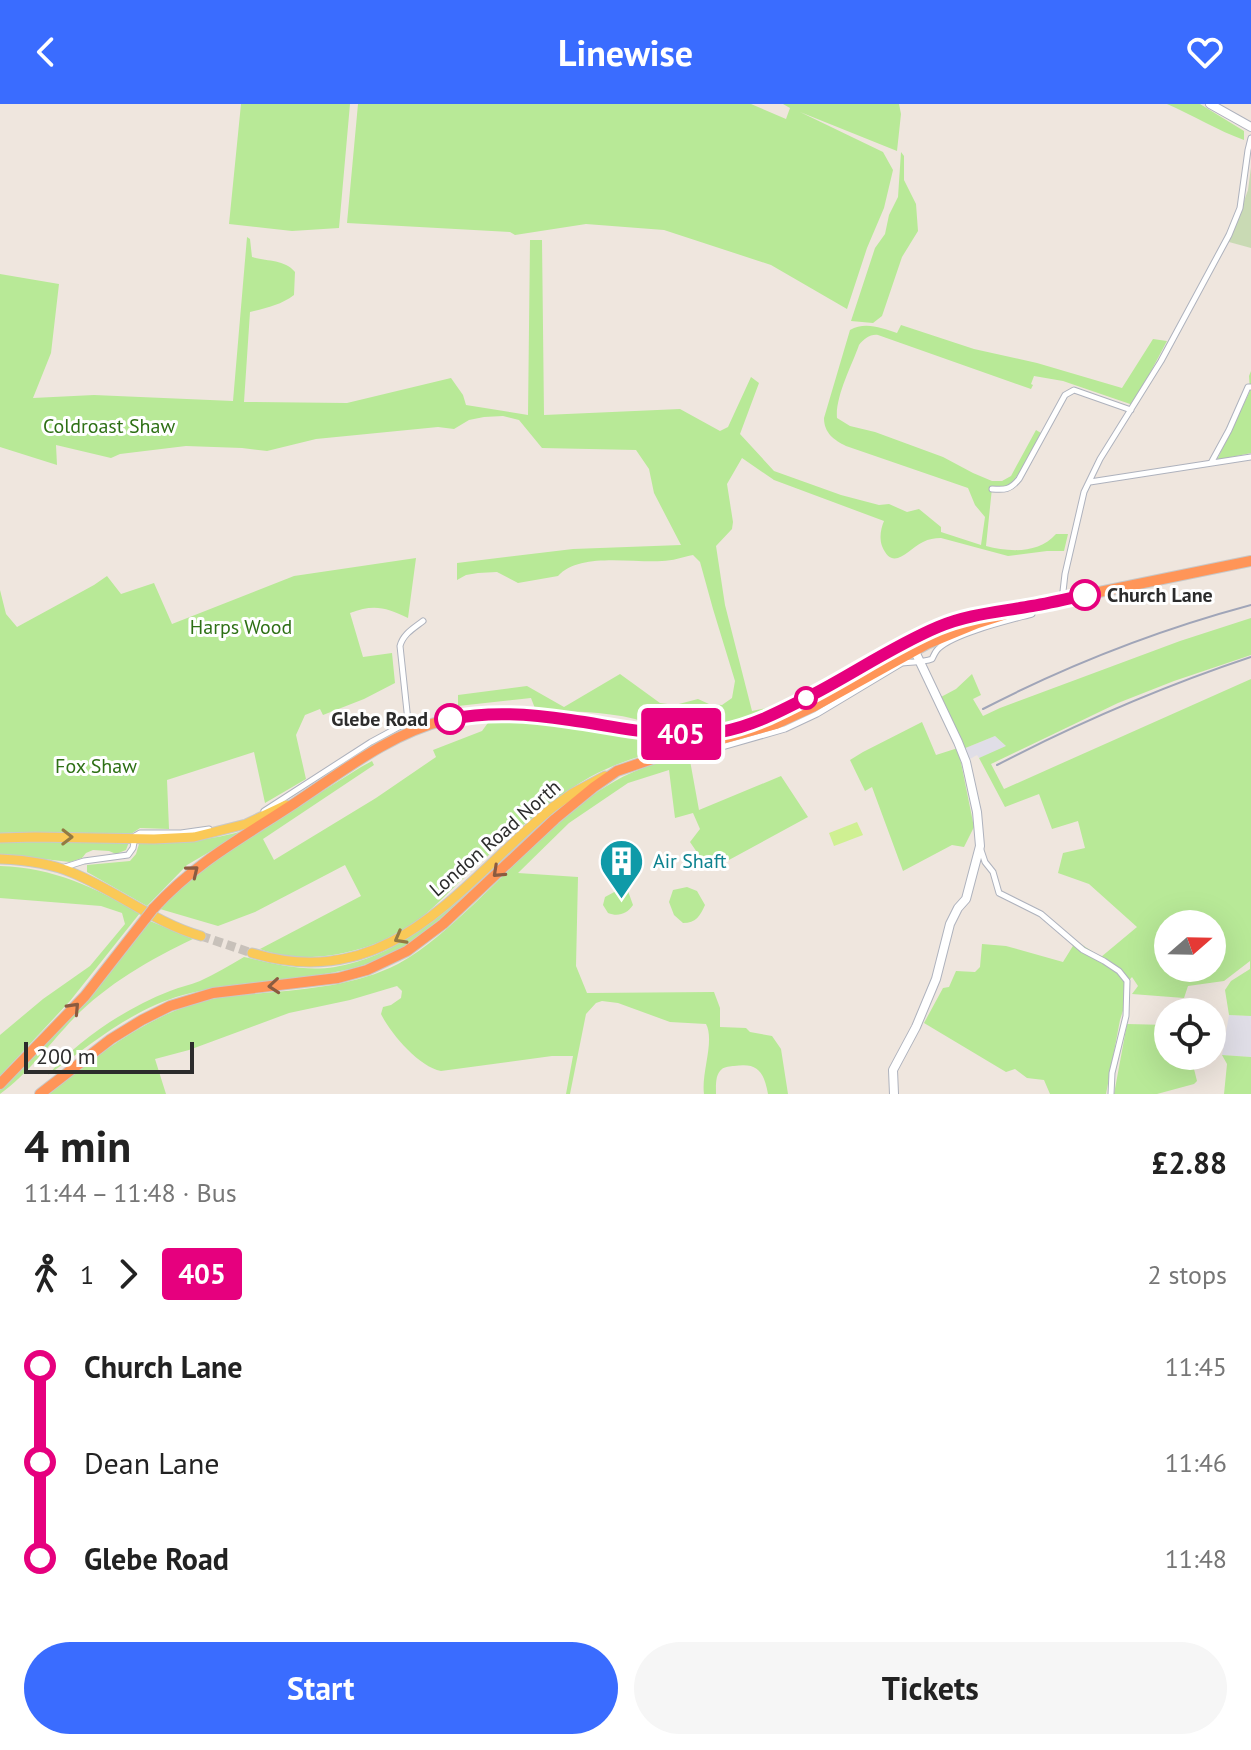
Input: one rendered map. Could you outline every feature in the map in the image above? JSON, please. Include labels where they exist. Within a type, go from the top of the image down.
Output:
[{"type":"highway","points":[[912,646],[1062,600],[1251,561]]},
{"type":"highway","points":[[625,730],[692,734],[719,732],[746,725],[772,716],[912,646],[936,628],[963,618],[1032,610]]},
{"type":"highway","name":"London Road North","points":[[617,771],[776,724],[898,662],[912,646]]},
{"type":"highway","points":[[0,1084],[85,996],[169,892],[200,864],[377,750],[419,729],[446,720],[520,714],[573,720]]},
{"type":"highway","points":[[40,1094],[111,1039],[170,1006],[228,991],[338,978],[367,970],[407,951],[455,914],[555,819],[617,771]]},
{"type":"main road","name":"London Road North","points":[[252,953],[279,960],[322,962],[388,945],[435,915],[553,807],[594,781],[617,771]]},
{"type":"main road","points":[[0,838],[168,839],[208,835],[246,824],[282,806],[296,803]]},
{"type":"main road","points":[[0,859],[60,868],[176,927],[201,936]]},
{"type":"street","points":[[1210,104],[1251,127]]},
{"type":"street","points":[[1062,600],[1078,513],[1089,482],[1161,361],[1229,235],[1240,208],[1251,138]]},
{"type":"street","points":[[1210,464],[1248,387],[1251,387]]},
{"type":"street","points":[[992,489],[1013,487],[1065,395],[1074,390],[1131,410]]},
{"type":"street","points":[[1089,482],[1251,457]]},
{"type":"street","points":[[408,722],[400,646],[404,637],[423,621]]},
{"type":"street","points":[[920,663],[932,659],[936,649],[962,633]]},
{"type":"street","points":[[912,646],[966,762],[977,812],[980,846],[999,893],[1041,914],[1083,950],[1119,971],[1127,981],[1126,1016],[1112,1073],[1111,1094]]},
{"type":"street","name":"London Road North","points":[[694,755],[785,729],[817,714],[898,662],[920,663]]},
{"type":"street","points":[[60,868],[128,855],[135,836],[140,833],[207,830],[254,815],[408,722],[414,722],[419,729]]},
{"type":"street","points":[[894,1094],[893,1070],[916,1027],[936,979],[950,924],[966,899],[980,846]]},
{"type":"street","points":[[84,861],[81,869],[86,879]]},
{"type":"shaded area","points":[[995,736],[1007,747],[970,759],[963,749]]},
{"type":"shaded area","points":[[1229,1015],[1251,1016],[1251,1057],[1226,1055]]},
{"type":"green space","points":[[241,104],[350,104],[339,228],[292,231],[229,224]]},
{"type":"green space","points":[[358,104],[751,104],[786,119],[790,108],[783,104],[899,104],[901,114],[897,151],[800,112],[883,152],[893,170],[884,208],[847,309],[771,265],[664,230],[586,224],[515,235],[510,232],[347,223]]},
{"type":"green space","points":[[1167,104],[1200,104],[1244,131],[1244,140],[1225,132]]},
{"type":"green space","points":[[901,152],[904,156],[904,180],[916,204],[918,231],[902,257],[882,316],[873,323],[851,321],[875,248],[885,234],[889,215],[898,197]]},
{"type":"green space","points":[[1251,167],[1251,248],[1229,242],[1248,190]]},
{"type":"green space","name":"Coldroast Shaw","points":[[247,237],[250,239],[252,257],[281,263],[295,272],[294,295],[279,304],[250,312],[244,402],[347,403],[451,378],[466,405],[528,415],[530,240],[542,240],[544,415],[680,409],[720,431],[728,427],[751,377],[759,383],[740,434],[774,471],[879,505],[889,504],[907,512],[919,509],[941,527],[941,532],[981,545],[985,517],[975,505],[968,488],[846,446],[828,432],[824,418],[850,330],[868,326],[897,333],[901,325],[974,349],[1037,363],[1122,388],[1153,339],[1167,341],[1133,405],[1063,381],[1034,376],[1031,389],[878,335],[863,341],[841,391],[837,418],[850,426],[943,457],[992,481],[1002,481],[1011,476],[1036,430],[1041,433],[1015,478],[1005,487],[992,488],[986,546],[1023,550],[1041,545],[1056,534],[1068,534],[1064,551],[1008,556],[938,538],[923,542],[901,557],[891,558],[881,543],[884,521],[774,480],[742,458],[727,484],[732,529],[716,546],[725,605],[752,711],[771,707],[764,713],[721,726],[674,730],[611,714],[536,711],[531,698],[458,706],[458,695],[527,686],[564,707],[620,674],[660,703],[675,705],[698,699],[722,705],[732,698],[735,681],[700,562],[693,555],[666,561],[592,561],[567,569],[558,576],[518,583],[497,572],[466,575],[457,580],[457,563],[573,549],[681,545],[654,493],[649,469],[636,450],[542,448],[519,420],[503,416],[469,420],[454,429],[438,427],[316,439],[267,451],[186,446],[120,454],[111,458],[56,445],[57,465],[0,447],[0,274],[59,284],[51,353],[33,398],[94,395],[233,401]]},
{"type":"green space","points":[[1251,371],[1251,453],[1217,460],[1250,391]]},
{"type":"green space","points":[[416,558],[408,618],[379,608],[350,613],[363,657],[392,653],[395,683],[323,715],[320,709],[305,715],[296,735],[306,779],[265,803],[254,752],[167,780],[169,829],[140,828],[131,834],[0,833],[0,590],[6,614],[17,627],[107,576],[121,594],[154,583],[172,624],[294,576]]},
{"type":"green space","points":[[1251,618],[1251,655],[1118,703],[991,764],[1004,789],[1251,679],[1251,1016],[1229,1015],[1225,990],[1231,981],[1250,969],[1250,961],[1226,979],[1226,910],[1154,910],[1154,982],[1217,982],[1188,986],[1184,998],[1132,994],[1138,986],[1132,977],[1126,984],[1127,998],[1106,1094],[1050,1094],[1044,1080],[1027,1078],[1015,1069],[1006,1072],[924,1023],[943,988],[949,987],[956,971],[975,972],[980,967],[982,944],[1006,946],[1063,962],[1076,941],[1101,957],[1137,927],[1089,884],[1058,873],[1063,853],[1085,848],[1078,821],[1052,829],[1039,794],[1005,807],[979,758],[1006,746],[995,736],[963,749],[941,697],[956,689],[972,674],[981,695],[973,699],[983,716]]},
{"type":"green space","points":[[505,716],[627,736],[665,739],[724,735],[638,757],[590,777],[525,823],[418,920],[385,940],[350,952],[295,957],[260,949],[361,896],[345,865],[255,912],[218,926],[160,909],[172,895],[218,857],[361,767],[372,761],[374,765],[263,839],[274,860],[376,798],[436,757],[433,750],[482,731],[490,720]]},
{"type":"green space","points":[[922,722],[936,755],[958,748],[974,827],[964,847],[952,845],[903,871],[872,787],[865,791],[850,760]]},
{"type":"green space","points":[[689,755],[699,810],[781,776],[808,817],[716,867],[705,864],[690,842],[700,829],[693,813],[675,818],[669,770],[628,783],[569,823],[518,873],[578,877],[576,966],[587,993],[714,992],[720,1008],[720,1027],[746,1028],[750,1032],[772,1036],[781,1049],[788,1094],[768,1094],[762,1074],[754,1067],[742,1065],[722,1069],[717,1077],[716,1094],[704,1094],[709,1039],[706,1024],[670,1022],[618,1003],[602,1001],[586,1014],[570,1094],[566,1094],[573,1056],[441,1071],[424,1063],[406,1048],[381,1014],[383,1007],[401,998],[402,991],[397,986],[289,1013],[189,1050],[155,1059],[166,1094],[49,1094],[108,1048],[150,1022],[196,1003],[226,996],[332,985],[366,977],[398,964],[447,928],[548,832],[589,798],[631,773]]},
{"type":"green space","points":[[551,817],[433,926],[390,955],[340,971],[209,989],[164,1001],[112,1029],[48,1075],[74,1049],[120,1016],[153,998],[200,981],[244,957],[312,969],[356,962],[394,946],[445,910]]},
{"type":"green space","points":[[857,822],[863,835],[834,846],[829,833]]},
{"type":"green space","points":[[247,830],[187,865],[147,906],[87,872],[87,865],[130,861],[139,844],[193,841]]},
{"type":"green space","points":[[28,840],[129,842],[126,850],[116,854],[93,850],[70,862],[0,854],[0,843]]},
{"type":"green space","points":[[0,866],[73,880],[140,913],[70,1001],[0,1076],[0,1035],[43,999],[90,966],[125,924],[122,913],[101,906],[0,898]]},
{"type":"green space","points":[[687,887],[697,891],[705,905],[697,918],[683,923],[674,915],[669,902],[673,890]]},
{"type":"green space","points":[[618,890],[628,891],[633,905],[628,911],[615,915],[608,913],[603,905],[605,897]]},
{"type":"green space","points":[[150,921],[193,939],[146,964],[101,994],[0,1094],[0,1089],[95,992]]},
{"type":"green space","points":[[1127,1024],[1154,1025],[1154,1070],[1194,1070],[1197,1081],[1157,1094],[1114,1094]]},
{"type":"green space","points":[[1226,1055],[1251,1057],[1251,1094],[1224,1094]]},
{"type":"tunnel","points":[[573,720],[625,730]]},
{"type":"tunnel","points":[[201,936],[252,953]]},
{"type":"railway","points":[[983,709],[1114,650],[1251,605]]},
{"type":"railway","points":[[997,765],[1122,706],[1251,657]]},
{"type":"bus line","name":"405","points":[[450,719],[506,714],[571,720],[644,732],[719,732],[772,716],[948,623],[975,615],[1085,595]]},
{"type":"place","name":"Church Lane","points":[[1085,595]]},
{"type":"place","name":"Glebe Road","points":[[450,719]]},
{"type":"place","name":"Air Shaft","points":[[622,900]]},
{"type":"park label","name":"Harps Wood","points":[[241,627]]},
{"type":"park label","name":"Fox Shaw","points":[[96,766]]}]
